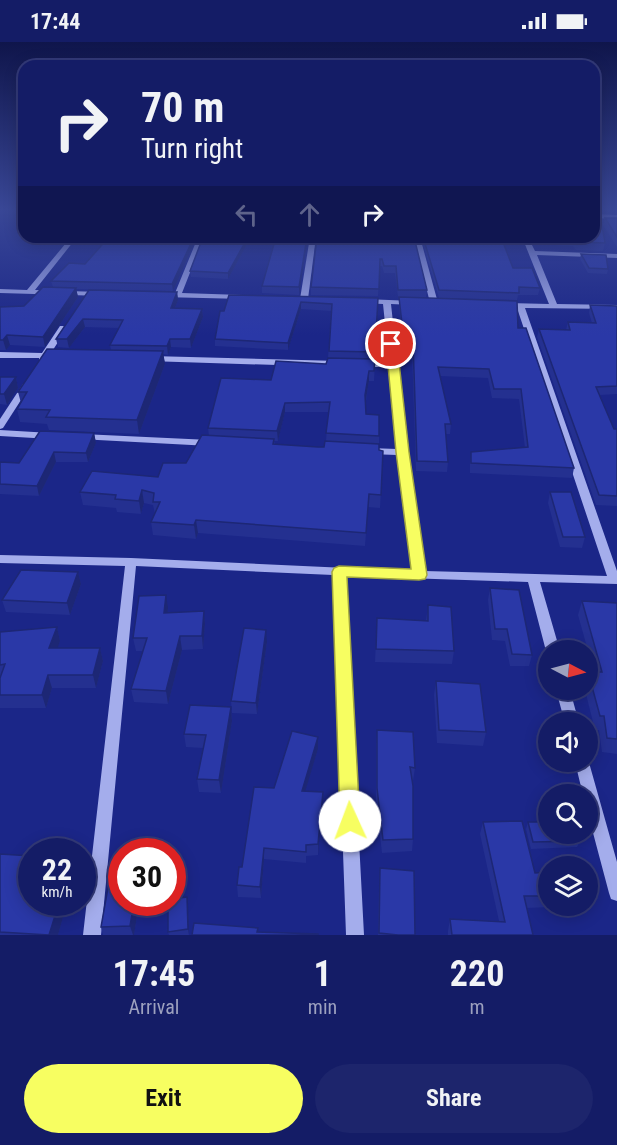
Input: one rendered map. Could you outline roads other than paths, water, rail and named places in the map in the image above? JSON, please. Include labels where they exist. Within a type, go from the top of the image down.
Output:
[{"type":"street","points":[[29,292],[62,252]]},
{"type":"street","points":[[177,296],[195,252]]},
{"type":"street","points":[[304,299],[311,252]]},
{"type":"street","points":[[421,252],[434,303]]},
{"type":"street","points":[[554,306],[533,253],[614,256],[617,266]]},
{"type":"street","points":[[0,291],[110,294]]},
{"type":"street","points":[[81,302],[87,293]]},
{"type":"street","points":[[154,295],[246,297]]},
{"type":"street","points":[[292,299],[315,300]]},
{"type":"street","points":[[351,301],[444,303]]},
{"type":"street","points":[[387,302],[402,452],[419,575]]},
{"type":"street","points":[[498,305],[617,308]]},
{"type":"street","points":[[0,559],[616,580],[520,305]]},
{"type":"street","points":[[38,366],[69,320]]},
{"type":"street","points":[[0,355],[68,357]]},
{"type":"street","points":[[138,358],[393,365]]},
{"type":"street","points":[[0,426],[32,376]]},
{"type":"street","points":[[0,433],[59,436]]},
{"type":"street","points":[[71,436],[225,444]]},
{"type":"street","points":[[355,450],[402,452]]},
{"type":"street","points":[[92,935],[131,562]]},
{"type":"street","points":[[339,572],[355,935]]},
{"type":"street","points":[[533,577],[550,640]]},
{"type":"street","points":[[585,772],[617,893]]}]
